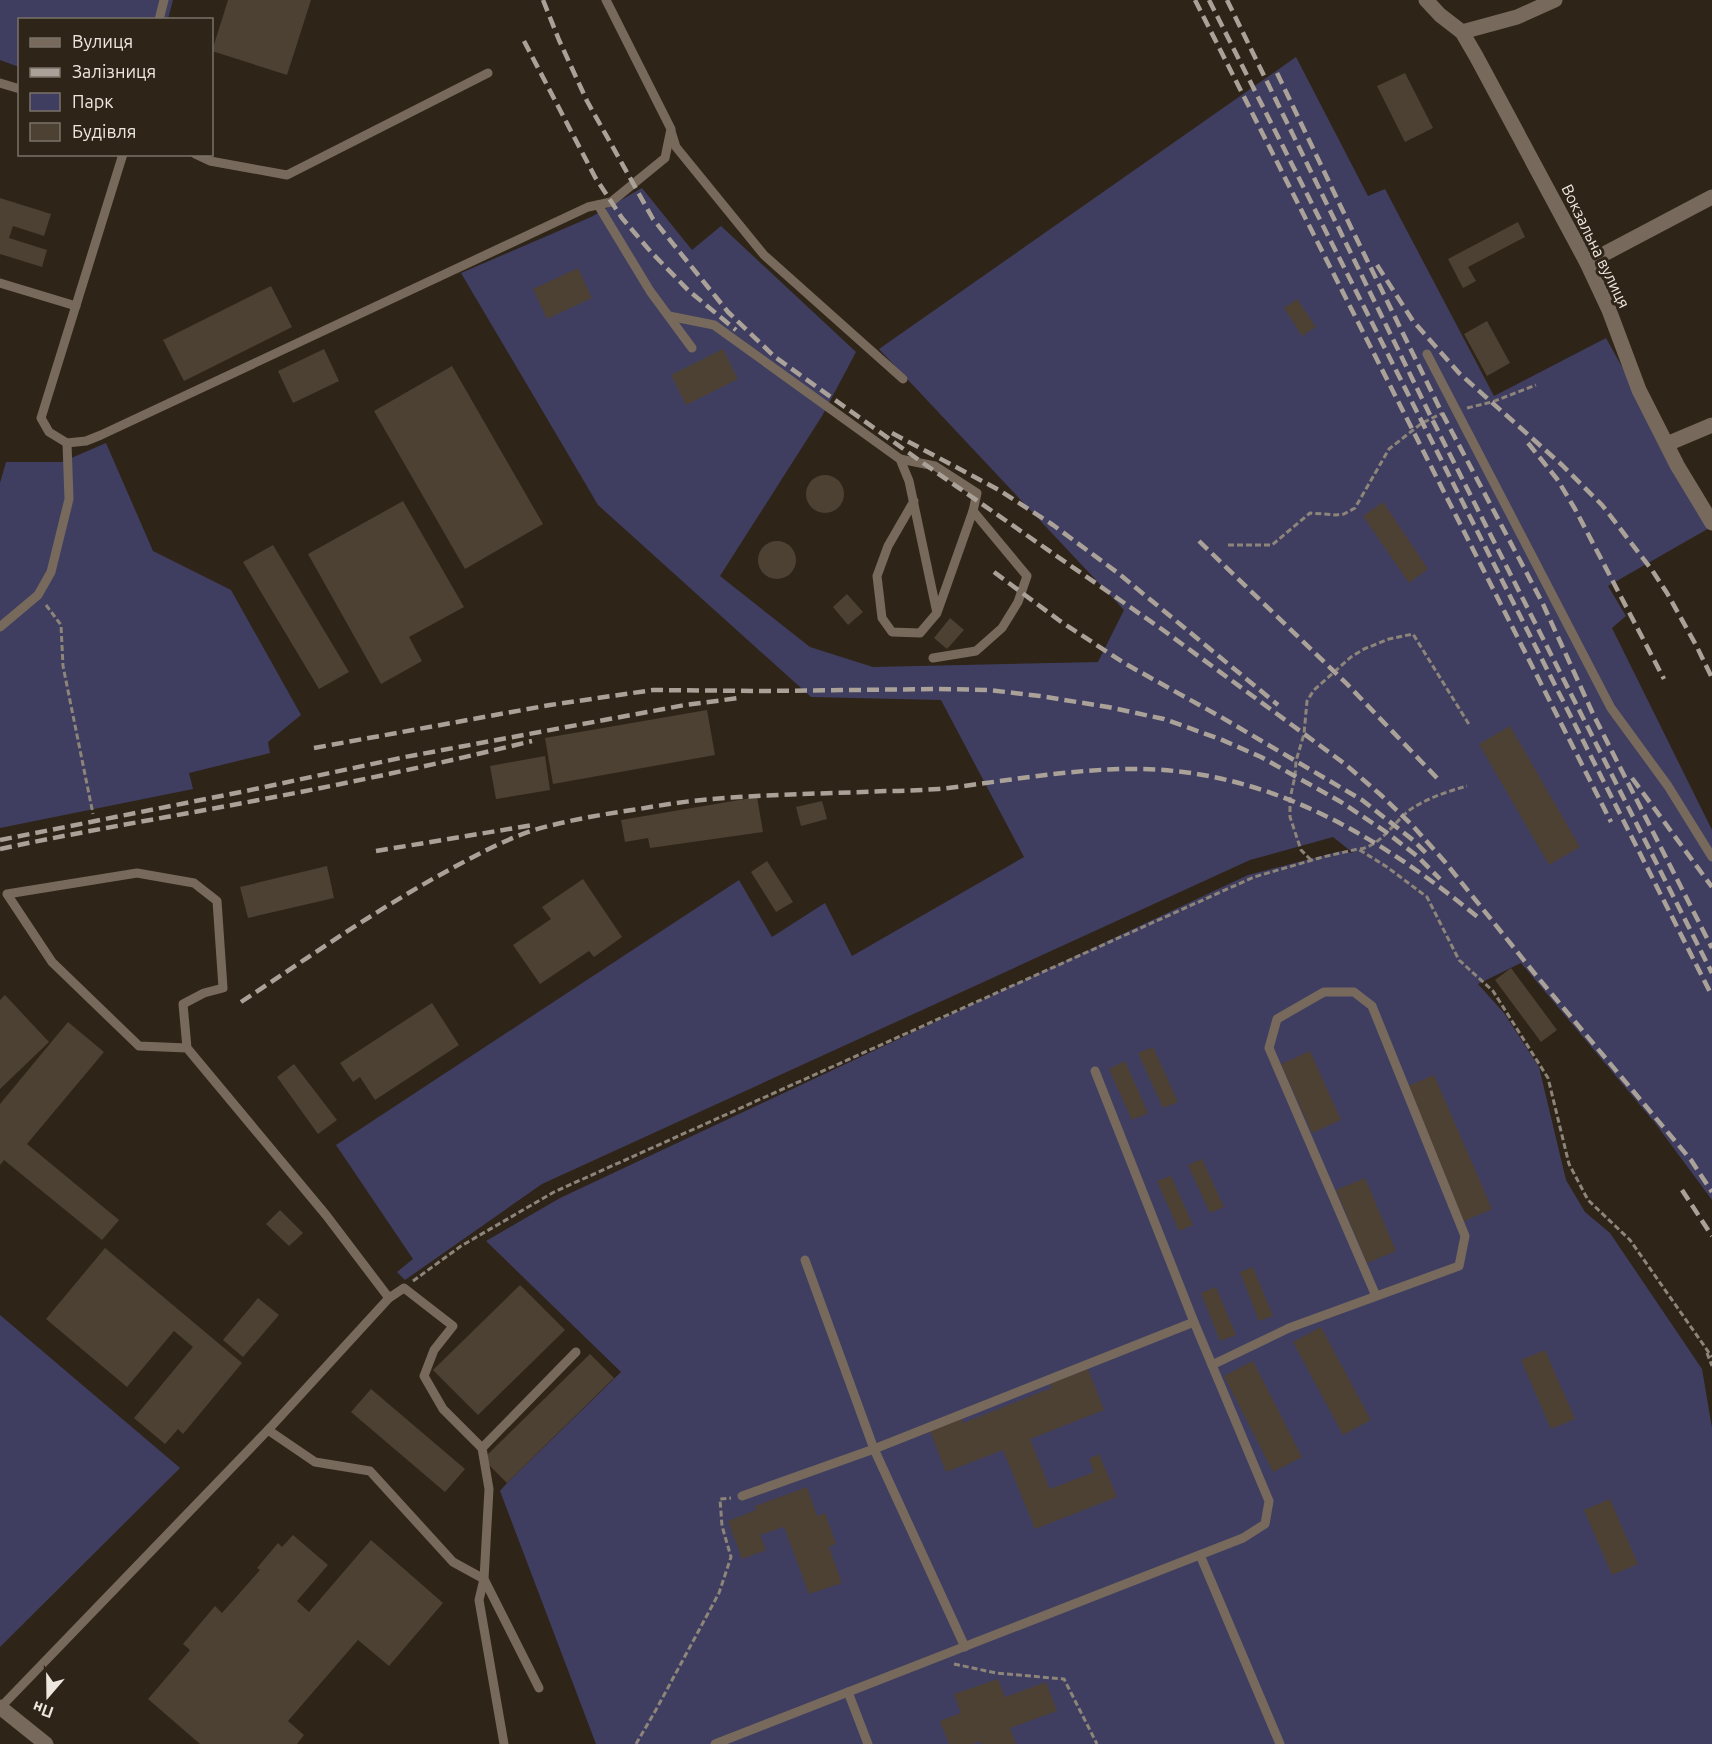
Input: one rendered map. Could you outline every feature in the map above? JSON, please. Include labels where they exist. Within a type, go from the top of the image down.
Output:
[{"type":"street","name":"Вокзальна вулиця","points":[[1426,0],[1440,15],[1462,32],[1587,262],[1609,310],[1639,390],[1677,465],[1712,523]]},
{"type":"street","points":[[1462,32],[1517,18],[1556,0]]},
{"type":"street","points":[[1587,262],[1712,197]]},
{"type":"street","points":[[1667,444],[1712,425]]},
{"type":"street","points":[[0,1707],[46,1744]]},
{"type":"lane","points":[[160,18],[164,0]]},
{"type":"lane","points":[[606,0],[671,129],[676,147],[764,255],[903,379]]},
{"type":"lane","points":[[199,156],[210,161],[287,175],[488,73]]},
{"type":"lane","points":[[0,83],[18,88]]},
{"type":"lane","points":[[122,156],[41,418],[50,432],[68,443],[86,441],[100,435],[588,207],[611,202],[665,158],[671,129]]},
{"type":"lane","points":[[598,205],[650,291],[692,348]]},
{"type":"lane","points":[[0,283],[76,306]]},
{"type":"lane","points":[[669,316],[714,325],[900,459],[935,466],[977,493],[938,613],[920,633],[892,632],[882,618],[877,576],[888,546],[914,501]]},
{"type":"lane","points":[[1427,354],[1611,708],[1668,786],[1712,857]]},
{"type":"lane","points":[[0,627],[38,595],[51,572],[69,498],[68,443]]},
{"type":"lane","points":[[900,459],[914,501],[938,613]]},
{"type":"lane","points":[[933,658],[976,651],[1002,628],[1018,602],[1027,576],[973,511]]},
{"type":"lane","points":[[187,1048],[139,1046],[52,962],[7,894],[137,873],[194,883],[217,901],[223,988],[204,993],[183,1004],[187,1048],[326,1215],[388,1298]]},
{"type":"lane","points":[[1212,1365],[1289,1328],[1459,1266],[1465,1236],[1372,1006],[1353,992],[1324,992],[1277,1018],[1269,1048],[1376,1296]]},
{"type":"lane","points":[[715,1744],[1243,1538],[1265,1524],[1269,1501],[1194,1322],[1095,1071]]},
{"type":"lane","points":[[805,1260],[874,1449],[964,1647]]},
{"type":"lane","points":[[0,1707],[268,1430],[388,1298],[404,1288],[453,1326],[434,1350],[424,1376],[443,1409],[482,1448],[489,1489],[484,1579],[479,1600],[504,1744]]},
{"type":"lane","points":[[742,1496],[874,1449],[1194,1322]]},
{"type":"lane","points":[[482,1448],[576,1352]]},
{"type":"lane","points":[[268,1430],[315,1462],[370,1471],[453,1562],[484,1579],[539,1688]]},
{"type":"lane","points":[[1200,1555],[1280,1744]]},
{"type":"lane","points":[[848,1692],[868,1744]]},
{"type":"path","points":[[1228,544],[1272,545],[1310,513],[1344,514],[1355,508],[1389,449],[1422,423],[1442,413],[1457,412],[1492,402],[1536,385]]},
{"type":"path","points":[[38,595],[61,625],[63,666],[93,814]]},
{"type":"path","points":[[1311,861],[1301,850],[1290,817],[1290,800],[1296,761],[1304,734],[1307,701],[1314,690],[1351,657],[1389,639],[1413,634],[1470,726]]},
{"type":"path","points":[[404,1288],[461,1246],[554,1192],[1254,877],[1368,848],[1413,808],[1448,791],[1467,786]]},
{"type":"path","points":[[1358,849],[1427,897],[1459,960],[1493,991],[1548,1078],[1569,1164],[1588,1200],[1630,1240],[1712,1357]]},
{"type":"path","points":[[1705,1348],[1712,1365]]},
{"type":"path","points":[[636,1744],[719,1593],[731,1557],[722,1526],[720,1499],[742,1496]]},
{"type":"path","points":[[932,1659],[996,1672],[1065,1679],[1097,1744]]},
{"type":"green space","points":[[0,0],[173,0],[168,18],[18,18],[18,67],[0,60]]},
{"type":"green space","points":[[1296,57],[1368,196],[1385,189],[1494,396],[1606,338],[1711,527],[1608,586],[1626,616],[1612,628],[1712,830],[1712,1200],[1655,1123],[1521,963],[1478,984],[1504,1013],[1539,1067],[1566,1180],[1585,1212],[1610,1233],[1702,1369],[1712,1428],[1712,1744],[596,1744],[500,1491],[621,1372],[486,1241],[560,1198],[1248,875],[1341,851],[1353,853],[1333,837],[1250,860],[542,1184],[405,1280],[397,1272],[413,1259],[336,1145],[739,880],[772,937],[825,903],[852,956],[1024,857],[941,700],[811,697],[598,505],[461,273],[591,217],[642,188],[692,250],[721,226],[856,352],[822,416],[720,576],[810,647],[873,667],[1098,662],[1124,610],[879,349]]},
{"type":"green space","points":[[106,443],[153,551],[231,590],[301,715],[268,742],[270,753],[189,773],[193,789],[0,828],[0,483],[6,462],[62,462]]},
{"type":"green space","points":[[0,1315],[180,1468],[0,1647]]},
{"type":"building","points":[[228,0],[311,0],[287,75],[213,51]]},
{"type":"building","points":[[1405,73],[1433,128],[1405,142],[1377,86]]},
{"type":"building","points":[[0,198],[51,214],[44,236],[13,226],[9,238],[47,250],[42,267],[0,254]]},
{"type":"building","points":[[1518,222],[1525,237],[1468,267],[1476,281],[1463,288],[1448,259]]},
{"type":"building","points":[[578,268],[592,298],[547,319],[533,289]]},
{"type":"building","points":[[271,286],[292,327],[184,381],[163,340]]},
{"type":"building","points":[[1297,299],[1316,327],[1302,336],[1284,308]]},
{"type":"building","points":[[1487,321],[1510,363],[1487,376],[1464,334]]},
{"type":"building","points":[[324,349],[339,381],[293,403],[278,371]]},
{"type":"building","points":[[723,349],[738,379],[686,405],[671,375]]},
{"type":"building","points":[[452,366],[543,524],[465,569],[374,411]]},
{"type":"building","points":[[825,475],[832,476],[838,481],[843,487],[843,501],[838,507],[832,512],[825,513],[818,512],[812,507],[807,501],[806,494],[807,487],[812,481],[818,476]]},
{"type":"building","points":[[403,501],[464,607],[409,637],[422,661],[381,684],[308,554]]},
{"type":"building","points":[[1383,502],[1428,569],[1409,583],[1363,516]]},
{"type":"building","points":[[777,541],[784,542],[790,547],[795,553],[795,567],[790,573],[784,578],[777,579],[770,578],[764,573],[759,567],[758,560],[759,553],[764,547],[770,542]]},
{"type":"building","points":[[273,545],[349,672],[319,689],[243,562]]},
{"type":"building","points":[[847,594],[863,612],[848,625],[833,607]]},
{"type":"building","points":[[950,618],[964,630],[947,649],[934,638]]},
{"type":"building","points":[[707,710],[715,755],[553,784],[545,738]]},
{"type":"building","points":[[1510,726],[1580,847],[1549,865],[1479,744]]},
{"type":"building","points":[[545,756],[550,790],[496,799],[490,766]]},
{"type":"building","points":[[757,797],[763,832],[650,848],[648,838],[625,842],[621,820]]},
{"type":"building","points":[[822,801],[827,819],[801,826],[796,807]]},
{"type":"building","points":[[767,861],[793,902],[776,912],[751,872]]},
{"type":"building","points":[[327,866],[334,898],[248,918],[240,887]]},
{"type":"building","points":[[583,879],[622,937],[594,957],[589,951],[540,984],[513,945],[551,919],[542,907]]},
{"type":"building","points":[[1511,968],[1557,1030],[1541,1042],[1495,980]]},
{"type":"building","points":[[5,995],[49,1042],[0,1089],[0,1000]]},
{"type":"building","points":[[432,1003],[459,1045],[375,1100],[360,1077],[353,1082],[340,1063]]},
{"type":"building","points":[[68,1022],[104,1052],[27,1144],[119,1220],[102,1240],[4,1160],[0,1165],[0,1104]]},
{"type":"building","points":[[1153,1047],[1178,1102],[1163,1108],[1138,1053]]},
{"type":"building","points":[[1310,1051],[1341,1120],[1312,1133],[1281,1064]]},
{"type":"building","points":[[1125,1061],[1148,1113],[1132,1120],[1109,1069]]},
{"type":"building","points":[[294,1064],[337,1120],[318,1134],[277,1077]]},
{"type":"building","points":[[1434,1075],[1492,1209],[1462,1222],[1408,1086]]},
{"type":"building","points":[[1202,1159],[1224,1207],[1210,1213],[1188,1165]]},
{"type":"building","points":[[1171,1176],[1193,1225],[1179,1231],[1157,1181]]},
{"type":"building","points":[[1365,1178],[1396,1251],[1367,1263],[1336,1190]]},
{"type":"building","points":[[280,1210],[303,1233],[289,1246],[266,1224]]},
{"type":"building","points":[[105,1248],[242,1363],[183,1434],[178,1429],[165,1444],[134,1418],[193,1347],[174,1331],[127,1387],[46,1319]]},
{"type":"building","points":[[1253,1267],[1273,1316],[1259,1321],[1240,1272]]},
{"type":"building","points":[[520,1285],[565,1330],[478,1415],[433,1370]]},
{"type":"building","points":[[1216,1287],[1236,1335],[1220,1341],[1201,1293]]},
{"type":"building","points":[[258,1298],[279,1315],[243,1357],[223,1340]]},
{"type":"building","points":[[1321,1327],[1371,1420],[1343,1435],[1293,1342]]},
{"type":"building","points":[[1545,1350],[1575,1419],[1551,1429],[1521,1360]]},
{"type":"building","points":[[590,1354],[614,1378],[507,1483],[483,1459]]},
{"type":"building","points":[[1253,1361],[1302,1457],[1273,1472],[1224,1376]]},
{"type":"building","points":[[1088,1369],[1104,1410],[1030,1439],[1050,1489],[1094,1472],[1089,1459],[1099,1454],[1117,1497],[1035,1529],[1003,1450],[946,1472],[930,1431],[962,1418],[963,1423],[1051,1388],[1050,1384]]},
{"type":"building","points":[[371,1389],[465,1469],[445,1492],[351,1412]]},
{"type":"building","points":[[807,1487],[817,1516],[825,1513],[836,1544],[829,1547],[842,1583],[809,1594],[784,1527],[760,1535],[766,1550],[742,1559],[728,1521],[756,1510],[755,1506]]},
{"type":"building","points":[[1610,1499],[1638,1564],[1612,1575],[1584,1510]]},
{"type":"building","points":[[293,1535],[328,1565],[297,1601],[309,1612],[371,1540],[443,1603],[389,1666],[358,1640],[288,1721],[304,1735],[297,1744],[200,1744],[148,1699],[190,1650],[183,1644],[215,1606],[222,1613],[260,1570],[257,1568],[278,1543],[282,1547]]},
{"type":"building","points":[[998,1679],[1005,1697],[1046,1682],[1057,1711],[1010,1728],[1016,1744],[981,1744],[980,1741],[973,1744],[949,1744],[940,1721],[961,1713],[954,1694]]},
{"type":"railway","points":[[543,0],[587,101],[653,219],[728,312],[775,357],[1163,630],[1345,764],[1382,796],[1445,862],[1535,974],[1691,1160],[1712,1192]]},
{"type":"railway","points":[[1195,0],[1611,822]]},
{"type":"railway","points":[[1209,0],[1712,996]]},
{"type":"railway","points":[[1227,0],[1432,419],[1712,973]]},
{"type":"railway","points":[[524,41],[595,177],[622,218],[688,290],[736,330]]},
{"type":"railway","points":[[1277,73],[1442,413],[1542,602],[1594,716],[1712,948]]},
{"type":"railway","points":[[1377,265],[1413,321],[1459,373],[1562,465],[1602,505],[1667,593],[1712,678]]},
{"type":"railway","points":[[892,433],[999,490],[1053,525],[1118,573],[1278,705]]},
{"type":"railway","points":[[1528,443],[1557,479],[1575,509],[1664,679]]},
{"type":"railway","points":[[1199,541],[1346,683],[1437,778]]},
{"type":"railway","points":[[994,572],[1060,621],[1124,663],[1362,800],[1413,840],[1429,856]]},
{"type":"railway","points":[[314,748],[550,705],[653,690],[989,690],[1108,707],[1164,719],[1220,739],[1261,757],[1341,802],[1417,856],[1440,879]]},
{"type":"railway","points":[[0,840],[405,757],[685,705],[739,698]]},
{"type":"railway","points":[[0,849],[331,786],[532,741]]},
{"type":"railway","points":[[241,1002],[363,921],[438,876],[497,845],[547,826],[600,815],[692,801],[939,789],[1101,770],[1175,771],[1224,779],[1270,793],[1315,811],[1359,833],[1441,888],[1480,919]]},
{"type":"railway","points":[[1632,778],[1712,887]]},
{"type":"railway","points":[[376,851],[533,825]]},
{"type":"railway","points":[[1682,1190],[1712,1236]]}]
